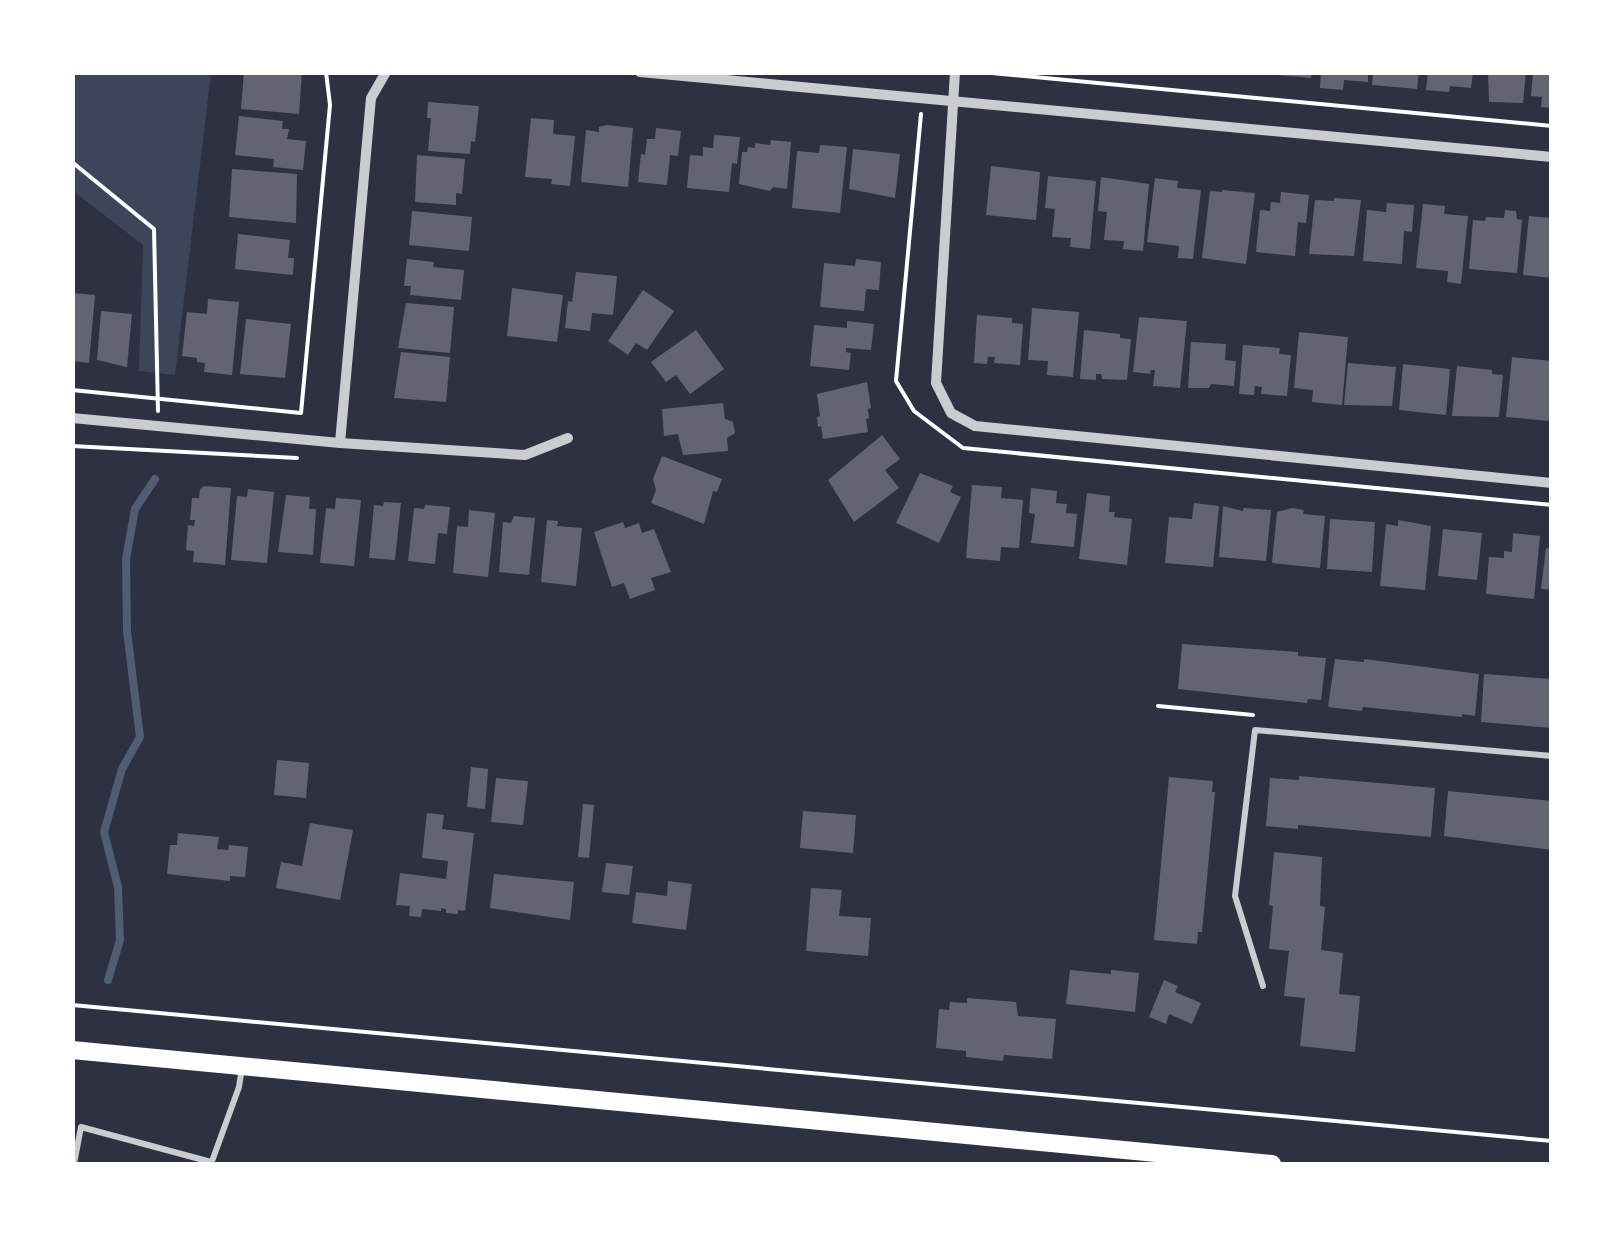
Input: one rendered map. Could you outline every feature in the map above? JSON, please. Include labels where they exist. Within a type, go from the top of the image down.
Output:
[{"type":"main road","points":[[72,1050],[1272,1164]]},
{"type":"street","points":[[340,443],[371,98],[386,72]]},
{"type":"street","points":[[640,72],[1552,158]]},
{"type":"street","points":[[955,72],[936,384],[951,412],[975,426],[1552,483]]},
{"type":"street","points":[[72,418],[340,443],[525,454],[568,438]]},
{"type":"lane","points":[[1264,986],[1235,896],[1255,730],[1552,756]]},
{"type":"lane","points":[[74,1164],[82,1128],[211,1163],[239,1087],[242,1066]]},
{"type":"path","points":[[72,390],[302,412],[330,104],[326,72]]},
{"type":"path","points":[[981,72],[1552,126]]},
{"type":"path","points":[[922,110],[896,381],[914,411],[963,448],[1552,505]]},
{"type":"path","points":[[72,162],[154,229],[158,426]]},
{"type":"path","points":[[72,446],[303,458]]},
{"type":"path","points":[[72,1005],[1552,1140]]},
{"type":"shaded area","points":[[72,73],[211,73],[175,375],[139,371],[143,245],[73,191]]},
{"type":"building","points":[[244,72],[302,72],[299,114],[241,109]]},
{"type":"building","points":[[1312,72],[1311,78],[1278,75]]},
{"type":"building","points":[[1321,72],[1368,72],[1368,82],[1344,80],[1343,90],[1320,88]]},
{"type":"building","points":[[1373,72],[1419,72],[1417,89],[1372,85]]},
{"type":"building","points":[[1428,72],[1473,72],[1471,88],[1450,86],[1449,92],[1426,90]]},
{"type":"building","points":[[1488,72],[1526,72],[1523,103],[1489,102]]},
{"type":"building","points":[[1533,72],[1552,72],[1552,108],[1541,107],[1542,97],[1531,96]]},
{"type":"building","points":[[428,102],[479,106],[470,154],[428,151]]},
{"type":"building","points":[[239,116],[283,121],[282,129],[289,129],[287,139],[306,141],[303,170],[273,167],[274,159],[235,155]]},
{"type":"building","points":[[531,118],[554,120],[553,134],[575,136],[570,186],[551,184],[552,179],[525,177]]},
{"type":"building","points":[[599,127],[633,128],[628,187],[581,182],[586,130],[599,132]]},
{"type":"building","points":[[656,128],[681,131],[678,156],[670,155],[667,185],[638,182],[641,154],[645,155],[647,139],[655,139]]},
{"type":"building","points":[[714,135],[740,137],[729,192],[687,188],[690,155],[703,156],[703,147],[713,148]]},
{"type":"building","points":[[771,140],[791,142],[787,189],[773,187],[770,191],[739,184],[742,152],[747,152],[748,147],[755,148],[755,143],[770,145]]},
{"type":"building","points":[[820,145],[847,147],[840,213],[792,208],[797,151],[819,153]]},
{"type":"building","points":[[853,149],[900,154],[895,198],[849,189]]},
{"type":"building","points":[[417,155],[465,159],[462,194],[456,193],[456,205],[415,202]]},
{"type":"building","points":[[991,166],[1040,172],[1036,220],[986,215]]},
{"type":"building","points":[[232,169],[297,174],[296,223],[229,217]]},
{"type":"building","points":[[1048,176],[1096,181],[1090,249],[1070,247],[1071,238],[1052,237],[1055,209],[1045,208]]},
{"type":"building","points":[[1101,177],[1149,184],[1143,251],[1123,249],[1124,241],[1104,240],[1107,212],[1098,211]]},
{"type":"building","points":[[1155,178],[1178,181],[1177,188],[1201,190],[1193,259],[1178,258],[1179,246],[1147,242]]},
{"type":"building","points":[[1210,191],[1255,193],[1246,264],[1202,258]]},
{"type":"building","points":[[1281,192],[1309,195],[1306,223],[1298,222],[1295,256],[1256,252],[1260,210],[1270,211],[1271,202],[1280,203]]},
{"type":"building","points":[[1315,200],[1361,200],[1354,256],[1309,254]]},
{"type":"building","points":[[1387,203],[1414,205],[1412,232],[1404,231],[1402,264],[1363,261],[1367,210],[1386,212]]},
{"type":"building","points":[[1423,204],[1445,206],[1444,214],[1468,216],[1461,284],[1447,282],[1448,271],[1416,268]]},
{"type":"building","points":[[1505,210],[1516,211],[1517,219],[1522,220],[1517,273],[1469,269],[1473,220],[1504,218]]},
{"type":"building","points":[[412,211],[472,217],[469,251],[409,245]]},
{"type":"building","points":[[1529,216],[1552,218],[1552,278],[1523,275]]},
{"type":"building","points":[[238,234],[290,240],[288,258],[294,258],[293,275],[235,269]]},
{"type":"building","points":[[407,259],[464,270],[461,300],[410,295],[411,286],[404,286]]},
{"type":"building","points":[[856,259],[881,262],[879,290],[866,289],[864,311],[820,307],[824,263],[855,266]]},
{"type":"building","points":[[576,272],[617,276],[613,315],[592,313],[590,331],[565,328]]},
{"type":"building","points":[[512,288],[563,295],[557,342],[507,336]]},
{"type":"building","points":[[643,290],[674,311],[647,350],[636,343],[628,355],[608,341]]},
{"type":"building","points":[[72,293],[95,295],[89,363],[72,361]]},
{"type":"building","points":[[208,299],[239,302],[232,375],[204,372],[205,363],[182,356],[187,312],[207,314]]},
{"type":"building","points":[[406,303],[454,307],[450,353],[398,348]]},
{"type":"building","points":[[1032,308],[1079,312],[1073,377],[1047,375],[1048,361],[1028,360]]},
{"type":"building","points":[[101,311],[132,314],[127,367],[97,360]]},
{"type":"building","points":[[977,315],[1012,318],[1012,323],[1023,324],[1020,365],[994,363],[995,357],[988,357],[987,364],[974,363]]},
{"type":"building","points":[[1139,317],[1187,321],[1180,388],[1153,386],[1155,370],[1150,374],[1133,372]]},
{"type":"building","points":[[246,319],[291,324],[285,378],[240,374]]},
{"type":"building","points":[[847,321],[874,324],[871,350],[846,348],[851,353],[849,370],[810,366],[814,325],[847,328]]},
{"type":"building","points":[[696,330],[724,369],[690,394],[676,375],[666,382],[651,362]]},
{"type":"building","points":[[1084,330],[1131,339],[1127,380],[1102,379],[1101,374],[1096,374],[1096,380],[1080,379]]},
{"type":"building","points":[[1299,332],[1348,337],[1342,405],[1312,402],[1313,390],[1294,388]]},
{"type":"building","points":[[1191,342],[1226,344],[1225,360],[1236,361],[1234,386],[1188,388]]},
{"type":"building","points":[[1243,345],[1280,348],[1279,354],[1291,355],[1287,396],[1261,394],[1262,387],[1255,386],[1254,395],[1239,394]]},
{"type":"building","points":[[401,352],[450,357],[446,402],[394,398]]},
{"type":"building","points":[[1512,357],[1552,361],[1550,421],[1506,417]]},
{"type":"building","points":[[1348,363],[1396,367],[1392,406],[1344,405]]},
{"type":"building","points":[[1403,364],[1450,369],[1446,415],[1399,410]]},
{"type":"building","points":[[1457,366],[1503,375],[1499,417],[1452,416]]},
{"type":"building","points":[[867,382],[871,408],[866,419],[868,432],[823,439],[821,426],[818,427],[817,394]]},
{"type":"building","points":[[723,403],[725,419],[733,422],[735,433],[727,438],[728,451],[683,455],[678,434],[664,436],[662,409]]},
{"type":"building","points":[[882,435],[900,459],[885,470],[899,488],[854,522],[828,480]]},
{"type":"building","points":[[662,456],[722,479],[717,492],[713,491],[704,524],[651,503],[656,490],[653,479]]},
{"type":"building","points":[[920,473],[953,486],[950,492],[961,497],[939,543],[896,523]]},
{"type":"building","points":[[972,485],[1002,487],[1001,498],[1023,500],[1019,548],[1001,547],[1000,561],[966,558]]},
{"type":"building","points":[[204,486],[231,488],[225,565],[193,562],[194,551],[186,550],[188,525],[194,526],[195,520],[190,520],[192,498],[199,498]]},
{"type":"building","points":[[1031,488],[1057,491],[1056,503],[1067,504],[1066,513],[1077,514],[1074,547],[1031,543],[1035,514],[1029,513]]},
{"type":"building","points":[[248,489],[274,492],[267,563],[231,560],[237,496],[247,497]]},
{"type":"building","points":[[1087,493],[1110,496],[1109,512],[1115,512],[1114,517],[1132,519],[1127,565],[1079,559]]},
{"type":"building","points":[[286,495],[310,497],[309,509],[316,509],[313,555],[278,552]]},
{"type":"building","points":[[336,498],[361,500],[354,566],[320,563],[326,508],[335,509]]},
{"type":"building","points":[[384,502],[401,503],[395,560],[369,558],[374,505],[383,506]]},
{"type":"building","points":[[1194,503],[1219,506],[1213,567],[1165,563],[1169,517],[1192,519]]},
{"type":"building","points":[[425,505],[450,507],[447,534],[438,533],[435,564],[408,561],[414,508],[424,509]]},
{"type":"building","points":[[1223,506],[1243,511],[1271,510],[1266,561],[1219,557]]},
{"type":"building","points":[[469,510],[495,513],[488,577],[453,573],[457,526],[468,527]]},
{"type":"building","points":[[1304,510],[1303,514],[1325,516],[1320,568],[1272,563],[1277,512]]},
{"type":"building","points":[[514,516],[535,518],[529,575],[499,572],[503,522],[511,523]]},
{"type":"building","points":[[1330,519],[1375,522],[1372,572],[1327,569]]},
{"type":"building","points":[[547,520],[558,521],[557,526],[582,528],[576,586],[541,582]]},
{"type":"building","points":[[1398,520],[1431,526],[1425,590],[1380,586],[1386,524],[1398,526]]},
{"type":"building","points":[[623,522],[625,528],[639,523],[642,533],[654,529],[671,572],[651,578],[655,590],[630,599],[624,583],[612,587],[594,532]]},
{"type":"building","points":[[1443,529],[1482,533],[1477,580],[1438,576]]},
{"type":"building","points":[[1513,533],[1540,536],[1534,599],[1486,594],[1489,557],[1504,558],[1504,551],[1512,552]]},
{"type":"building","points":[[1546,548],[1552,549],[1552,590],[1541,589]]},
{"type":"building","points":[[1182,644],[1298,652],[1298,656],[1326,658],[1321,700],[1308,699],[1307,703],[1178,689]]},
{"type":"building","points":[[1335,659],[1364,659],[1479,674],[1475,716],[1328,707]]},
{"type":"building","points":[[1484,674],[1552,679],[1552,728],[1481,722]]},
{"type":"building","points":[[277,760],[309,763],[306,798],[274,795]]},
{"type":"building","points":[[471,767],[488,769],[485,809],[467,807]]},
{"type":"building","points":[[1299,776],[1435,788],[1431,837],[1298,825],[1298,829],[1266,826],[1270,778],[1299,780]]},
{"type":"building","points":[[1169,777],[1213,781],[1215,792],[1202,932],[1198,932],[1197,944],[1154,940]]},
{"type":"building","points":[[496,778],[528,781],[523,825],[491,822]]},
{"type":"building","points":[[1448,791],[1552,801],[1552,850],[1444,836]]},
{"type":"building","points":[[583,804],[594,805],[589,858],[578,857]]},
{"type":"building","points":[[803,811],[856,815],[853,853],[800,848]]},
{"type":"building","points":[[427,813],[444,815],[442,829],[474,833],[465,911],[458,910],[458,914],[446,913],[441,908],[422,909],[421,917],[409,916],[410,906],[396,905],[400,873],[446,879],[448,861],[422,858]]},
{"type":"building","points":[[310,823],[353,830],[340,900],[276,888],[281,862],[302,866]]},
{"type":"building","points":[[178,833],[219,837],[217,849],[228,850],[229,845],[248,847],[245,877],[230,876],[230,881],[167,874],[170,845],[177,845]]},
{"type":"building","points":[[1274,852],[1322,857],[1320,906],[1325,907],[1321,950],[1343,953],[1339,994],[1360,996],[1355,1052],[1300,1046],[1305,998],[1284,996],[1289,951],[1269,949]]},
{"type":"building","points":[[606,863],[633,866],[629,895],[602,892]]},
{"type":"building","points":[[494,874],[574,882],[570,920],[490,908]]},
{"type":"building","points":[[668,881],[692,884],[686,930],[632,923],[636,892],[667,896]]},
{"type":"building","points":[[811,888],[842,890],[839,916],[871,918],[868,956],[806,951]]},
{"type":"building","points":[[1070,970],[1139,973],[1135,1012],[1066,1004]]},
{"type":"building","points":[[1164,980],[1178,986],[1175,992],[1201,1003],[1192,1024],[1169,1014],[1166,1024],[1149,1017]]},
{"type":"building","points":[[967,998],[1016,1002],[1018,1016],[1056,1019],[1052,1059],[1004,1055],[1003,1061],[966,1057],[966,1051],[936,1048],[939,1009],[949,1010],[950,1002],[967,1003]]},
{"type":"waterway","points":[[108,980],[120,940],[118,887],[104,832],[122,769],[140,737],[127,631],[126,559],[135,509],[155,479]]}]
